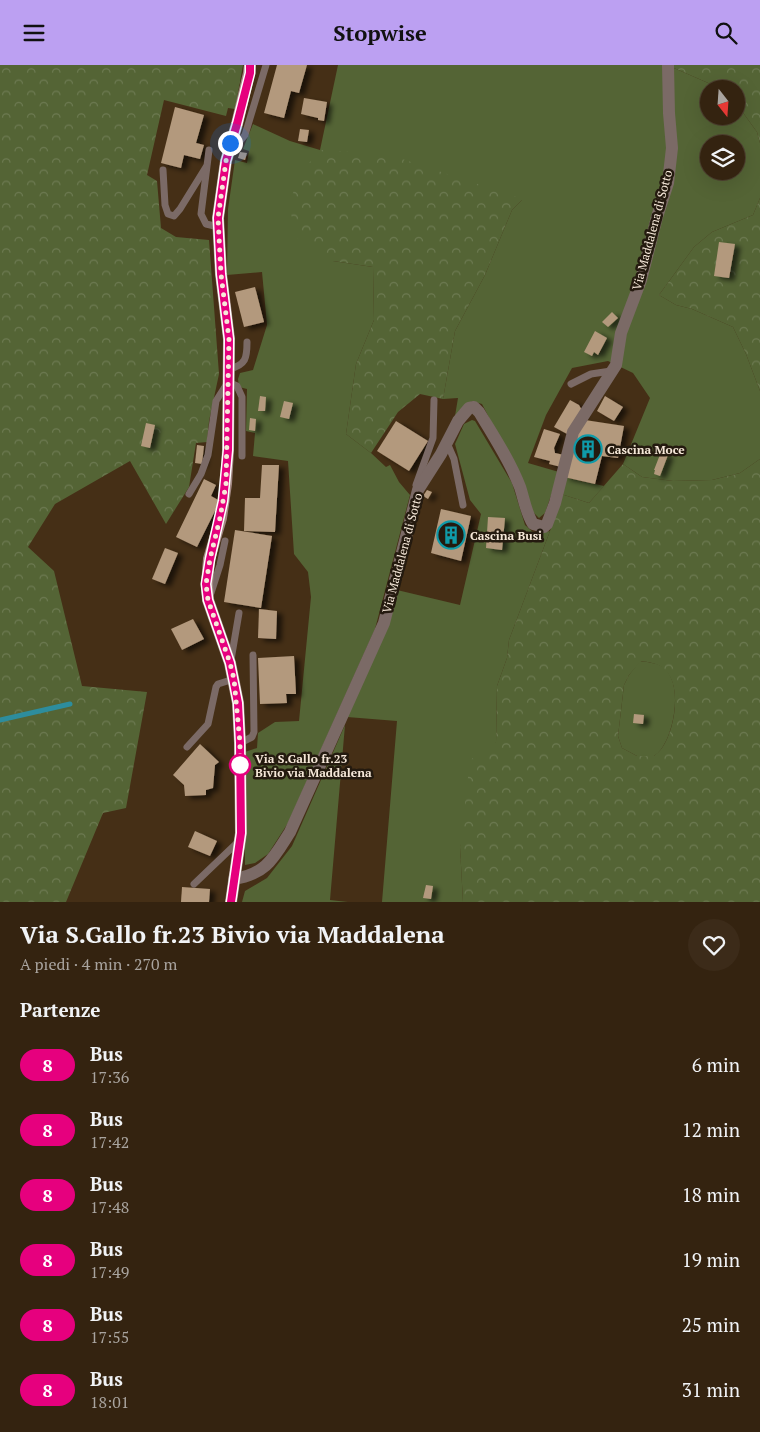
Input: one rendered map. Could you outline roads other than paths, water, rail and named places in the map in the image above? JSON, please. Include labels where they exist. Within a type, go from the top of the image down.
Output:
[{"type":"street","points":[[231,902],[240,840],[240,743],[234,679],[208,600],[206,584],[226,484],[229,339],[221,274],[218,218],[226,161],[250,73],[250,65]]},
{"type":"street","name":"Via Maddalena di Sotto","points":[[234,879],[249,877],[270,863],[290,832],[384,623],[418,490],[447,443],[458,421],[469,408],[474,407],[482,417],[519,486],[533,524],[544,527],[547,524],[555,503],[573,432],[616,365],[621,333],[641,280],[668,183],[672,148],[668,65]]},
{"type":"lane","points":[[230,143],[240,141],[246,135],[266,65]]},
{"type":"lane","points":[[209,149],[202,218],[206,224],[218,227]]},
{"type":"lane","points":[[163,170],[165,205],[168,214],[174,217],[206,167]]},
{"type":"lane","points":[[189,494],[201,474],[208,455],[216,401],[228,375],[244,363],[247,354],[247,342]]},
{"type":"lane","points":[[570,385],[591,374],[612,371]]},
{"type":"lane","points":[[228,375],[242,397],[242,456]]},
{"type":"lane","points":[[418,490],[415,485],[433,438],[434,400]]},
{"type":"lane","points":[[447,443],[454,459],[463,505]]},
{"type":"lane","points":[[208,600],[220,565],[225,541]]},
{"type":"lane","points":[[230,663],[239,613]]},
{"type":"lane","points":[[240,743],[252,737],[254,731],[253,655]]},
{"type":"lane","points":[[187,747],[208,724],[218,683],[234,679]]},
{"type":"lane","points":[[194,884],[240,840]]},
{"type":"waterway","points":[[0,720],[70,704]]},
{"type":"place","name":"Cascina Moce","points":[[588,449]]},
{"type":"place","name":"Cascina Busi","points":[[451,535]]},
{"type":"place","name":"Via S.Gallo fr.23 Bivio via Maddalena","points":[[240,765]]}]
